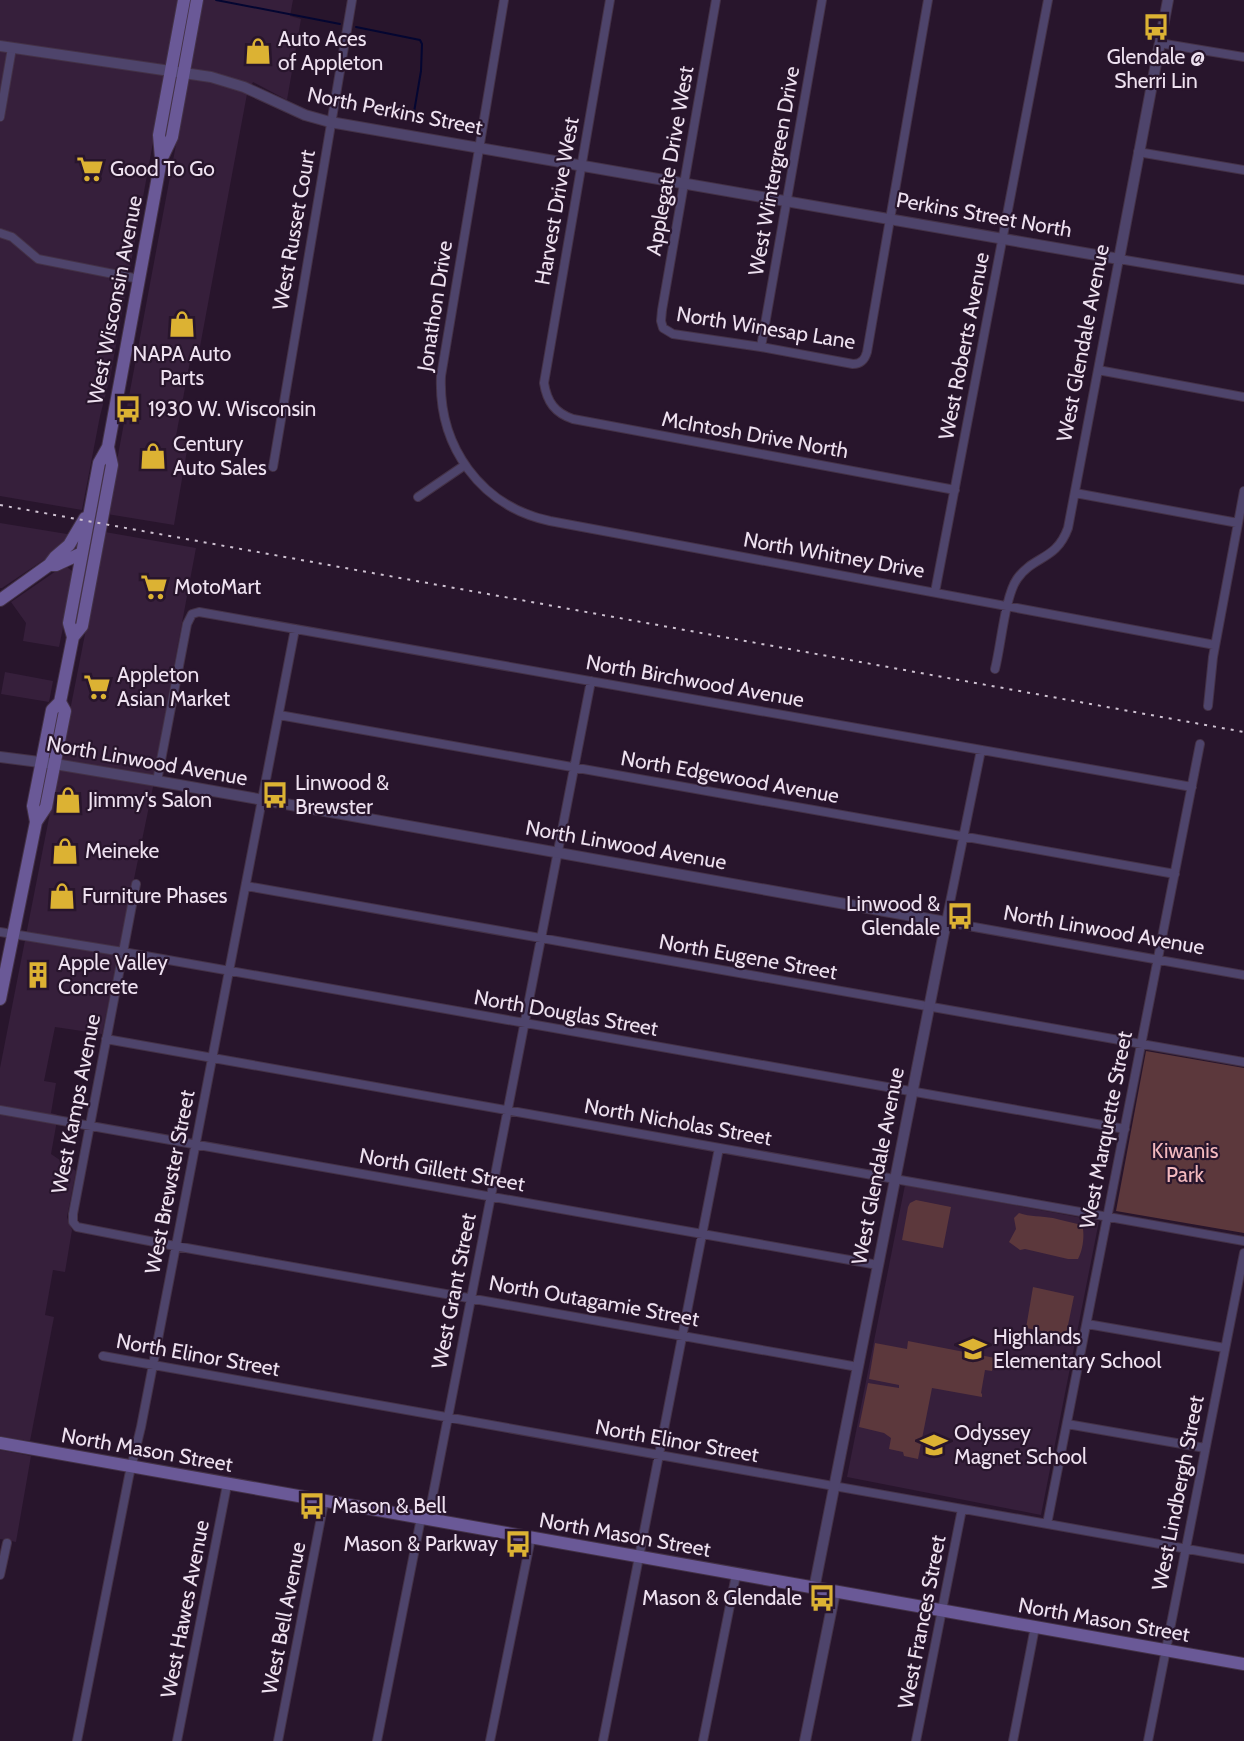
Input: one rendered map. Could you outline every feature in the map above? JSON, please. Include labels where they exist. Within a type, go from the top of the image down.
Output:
[{"type":"main road","name":"West Wisconsin Avenue","points":[[36,822],[33,806],[52,710],[60,702],[73,637],[69,623],[99,463],[108,447],[161,159],[159,135],[184,0]]},
{"type":"main road","name":"West Wisconsin Avenue","points":[[161,159],[172,137],[197,0]]},
{"type":"main road","name":"West Wisconsin Avenue","points":[[73,637],[82,626],[112,465],[108,447]]},
{"type":"main road","points":[[0,600],[49,565],[76,534],[91,506]]},
{"type":"main road","points":[[65,548],[71,547],[82,553],[95,554]]},
{"type":"main road","points":[[49,565],[56,565],[82,553]]},
{"type":"main road","points":[[77,583],[78,607],[85,610]]},
{"type":"main road","name":"West Wisconsin Avenue","points":[[0,999],[6,933],[36,822],[46,807],[55,764],[65,711],[60,702]]},
{"type":"main road","name":"North Mason Street","points":[[0,1443],[1244,1664]]},
{"type":"street","name":"West Russet Court","points":[[273,467],[352,0]]},
{"type":"street","name":"Jonathon Drive","points":[[465,465],[448,432],[441,403],[441,376],[504,0]]},
{"type":"street","name":"Harvest Drive West","points":[[553,407],[548,400],[544,383],[610,0]]},
{"type":"street","name":"Applegate Drive West","points":[[663,328],[662,310],[716,0]]},
{"type":"street","name":"West Wintergreen Drive","points":[[761,347],[822,0]]},
{"type":"street","points":[[890,219],[928,0]]},
{"type":"street","name":"West Roberts Avenue","points":[[935,592],[1048,0]]},
{"type":"street","name":"West Glendale Avenue","points":[[995,669],[1013,585],[1026,568],[1051,554],[1062,542],[1068,528],[1168,0]]},
{"type":"street","points":[[1159,43],[1244,57]]},
{"type":"street","name":"North Perkins Street","points":[[0,46],[211,77],[238,84],[305,115],[330,122],[788,201]]},
{"type":"street","points":[[0,117],[12,48]]},
{"type":"street","points":[[1138,152],[1244,170]]},
{"type":"street","name":"Perkins Street North","points":[[788,201],[1244,280]]},
{"type":"street","name":"North Winesap Lane","points":[[663,328],[674,334],[859,364],[867,352],[890,219]]},
{"type":"street","points":[[0,233],[12,237],[38,260],[139,279]]},
{"type":"street","points":[[1098,370],[1244,397]]},
{"type":"street","name":"McIntosh Drive North","points":[[553,407],[566,417],[582,421],[955,490]]},
{"type":"street","points":[[418,497],[465,465]]},
{"type":"street","name":"North Whitney Drive","points":[[465,465],[495,496],[515,509],[538,519],[1215,645]]},
{"type":"street","points":[[1208,706],[1210,671],[1244,491]]},
{"type":"street","points":[[1075,493],[1238,523]]},
{"type":"street","name":"North Birchwood Avenue","points":[[157,781],[186,624],[192,614],[199,612],[1192,787]]},
{"type":"street","name":"West Brewster Street","points":[[77,1741],[153,1366],[296,629]]},
{"type":"street","name":"West Grant Street","points":[[377,1741],[447,1418],[591,681]]},
{"type":"street","name":"North Edgewood Avenue","points":[[279,715],[1175,874]]},
{"type":"street","name":"West Marquette Street","points":[[1047,1524],[1200,744]]},
{"type":"street","name":"West Glendale Avenue","points":[[814,1589],[981,750]]},
{"type":"street","name":"North Linwood Avenue","points":[[0,757],[157,781],[1244,975]]},
{"type":"street","name":"West Kamps Avenue","points":[[75,1225],[73,1214],[136,884]]},
{"type":"street","name":"North Eugene Street","points":[[246,886],[1244,1062]]},
{"type":"street","name":"North Douglas Street","points":[[6,933],[1125,1130]]},
{"type":"street","name":"North Nicholas Street","points":[[106,1039],[1244,1241]]},
{"type":"street","name":"North Gillett Street","points":[[0,1110],[878,1265]]},
{"type":"street","points":[[603,1741],[719,1148]]},
{"type":"street","name":"North Outagamie Street","points":[[75,1225],[84,1229],[176,1246],[858,1367]]},
{"type":"street","name":"West Lindbergh Street","points":[[1148,1741],[1244,1253]]},
{"type":"street","points":[[1087,1324],[1225,1348]]},
{"type":"street","name":"North Elinor Street","points":[[103,1356],[834,1488],[1244,1559]]},
{"type":"street","points":[[1067,1424],[1205,1448]]},
{"type":"street","name":"West Hawes Avenue","points":[[177,1741],[227,1485]]},
{"type":"street","name":"West Bell Avenue","points":[[278,1741],[324,1502]]},
{"type":"street","name":"West Frances Street","points":[[916,1741],[962,1509]]},
{"type":"street","points":[[490,1741],[531,1538]]},
{"type":"street","points":[[0,1575],[7,1543]]},
{"type":"street","points":[[703,1741],[736,1575]]},
{"type":"street","points":[[805,1741],[835,1592]]},
{"type":"street","points":[[1013,1741],[1035,1628]]},
{"type":"shaded area","points":[[0,0],[179,0],[110,378],[100,416],[82,510],[0,496]]},
{"type":"shaded area","points":[[203,0],[293,0],[290,16],[301,19],[287,100],[253,82],[247,94],[199,352],[191,356],[176,436],[189,439],[174,525],[107,514]]},
{"type":"shaded area","points":[[0,523],[73,535],[54,553],[0,588]]},
{"type":"shaded area","points":[[105,532],[196,548],[153,787],[102,1034],[55,1027],[44,1081],[56,1083],[51,1113],[58,1115],[51,1154],[76,1171],[67,1217],[72,1230],[65,1272],[53,1270],[45,1315],[54,1317],[30,1441],[0,1436],[0,1068]]},
{"type":"shaded area","points":[[67,567],[74,575],[59,647],[23,641],[26,623],[11,602],[56,571]]},
{"type":"shaded area","points":[[5,672],[53,681],[49,702],[1,694]]},
{"type":"shaded area","name":"Highlands Elementary School","points":[[905,1185],[1099,1221],[1041,1515],[847,1477]]},
{"type":"shaded area","points":[[0,1450],[31,1456],[16,1542],[0,1539]]},
{"type":"green space","name":"Kiwanis Park","points":[[1146,1051],[1244,1068],[1244,1233],[1116,1211]]},
{"type":"green space","points":[[916,1200],[951,1207],[943,1248],[902,1240],[908,1207]]},
{"type":"green space","points":[[1019,1213],[1082,1225],[1083,1242],[1078,1259],[1020,1250],[1009,1242],[1016,1229],[1014,1218]]},
{"type":"green space","points":[[1033,1287],[1074,1296],[1067,1330],[1063,1335],[1026,1328]]},
{"type":"green space","points":[[908,1341],[995,1358],[992,1371],[985,1370],[982,1397],[932,1388],[918,1459],[889,1449],[891,1438],[884,1433],[859,1427],[868,1383],[899,1388],[899,1385],[869,1379],[875,1343],[907,1349]]},
{"type":"waterway","points":[[216,0],[340,24]]},
{"type":"waterway","points":[[356,27],[420,40],[422,44],[421,71],[413,118]]},
{"type":"railway","points":[[0,505],[1244,732]]},
{"type":"place","name":"Glendale @ Sherri Lin","points":[[1156,27]]},
{"type":"place","name":"Auto Aces of Appleton","points":[[258,51]]},
{"type":"place","name":"Good To Go","points":[[90,169]]},
{"type":"place","name":"NAPA Auto Parts","points":[[182,324]]},
{"type":"place","name":"1930 W. Wisconsin","points":[[128,409]]},
{"type":"place","name":"Century Auto Sales","points":[[153,456]]},
{"type":"place","name":"MotoMart","points":[[154,587]]},
{"type":"place","name":"Appleton Asian Market","points":[[97,687]]},
{"type":"place","name":"Linwood & Brewster","points":[[275,795]]},
{"type":"place","name":"Jimmy's Salon","points":[[68,800]]},
{"type":"place","name":"Meineke","points":[[65,851]]},
{"type":"place","name":"Furniture Phases","points":[[62,896]]},
{"type":"place","name":"Linwood & Glendale","points":[[960,916]]},
{"type":"place","name":"Apple Valley Concrete","points":[[38,975]]},
{"type":"place","name":"Highlands Elementary School","points":[[973,1349]]},
{"type":"place","name":"Odyssey Magnet School","points":[[934,1445]]},
{"type":"place","name":"Mason & Bell","points":[[312,1506]]},
{"type":"place","name":"Mason & Parkway","points":[[518,1544]]},
{"type":"place","name":"Mason & Glendale","points":[[822,1598]]}]
